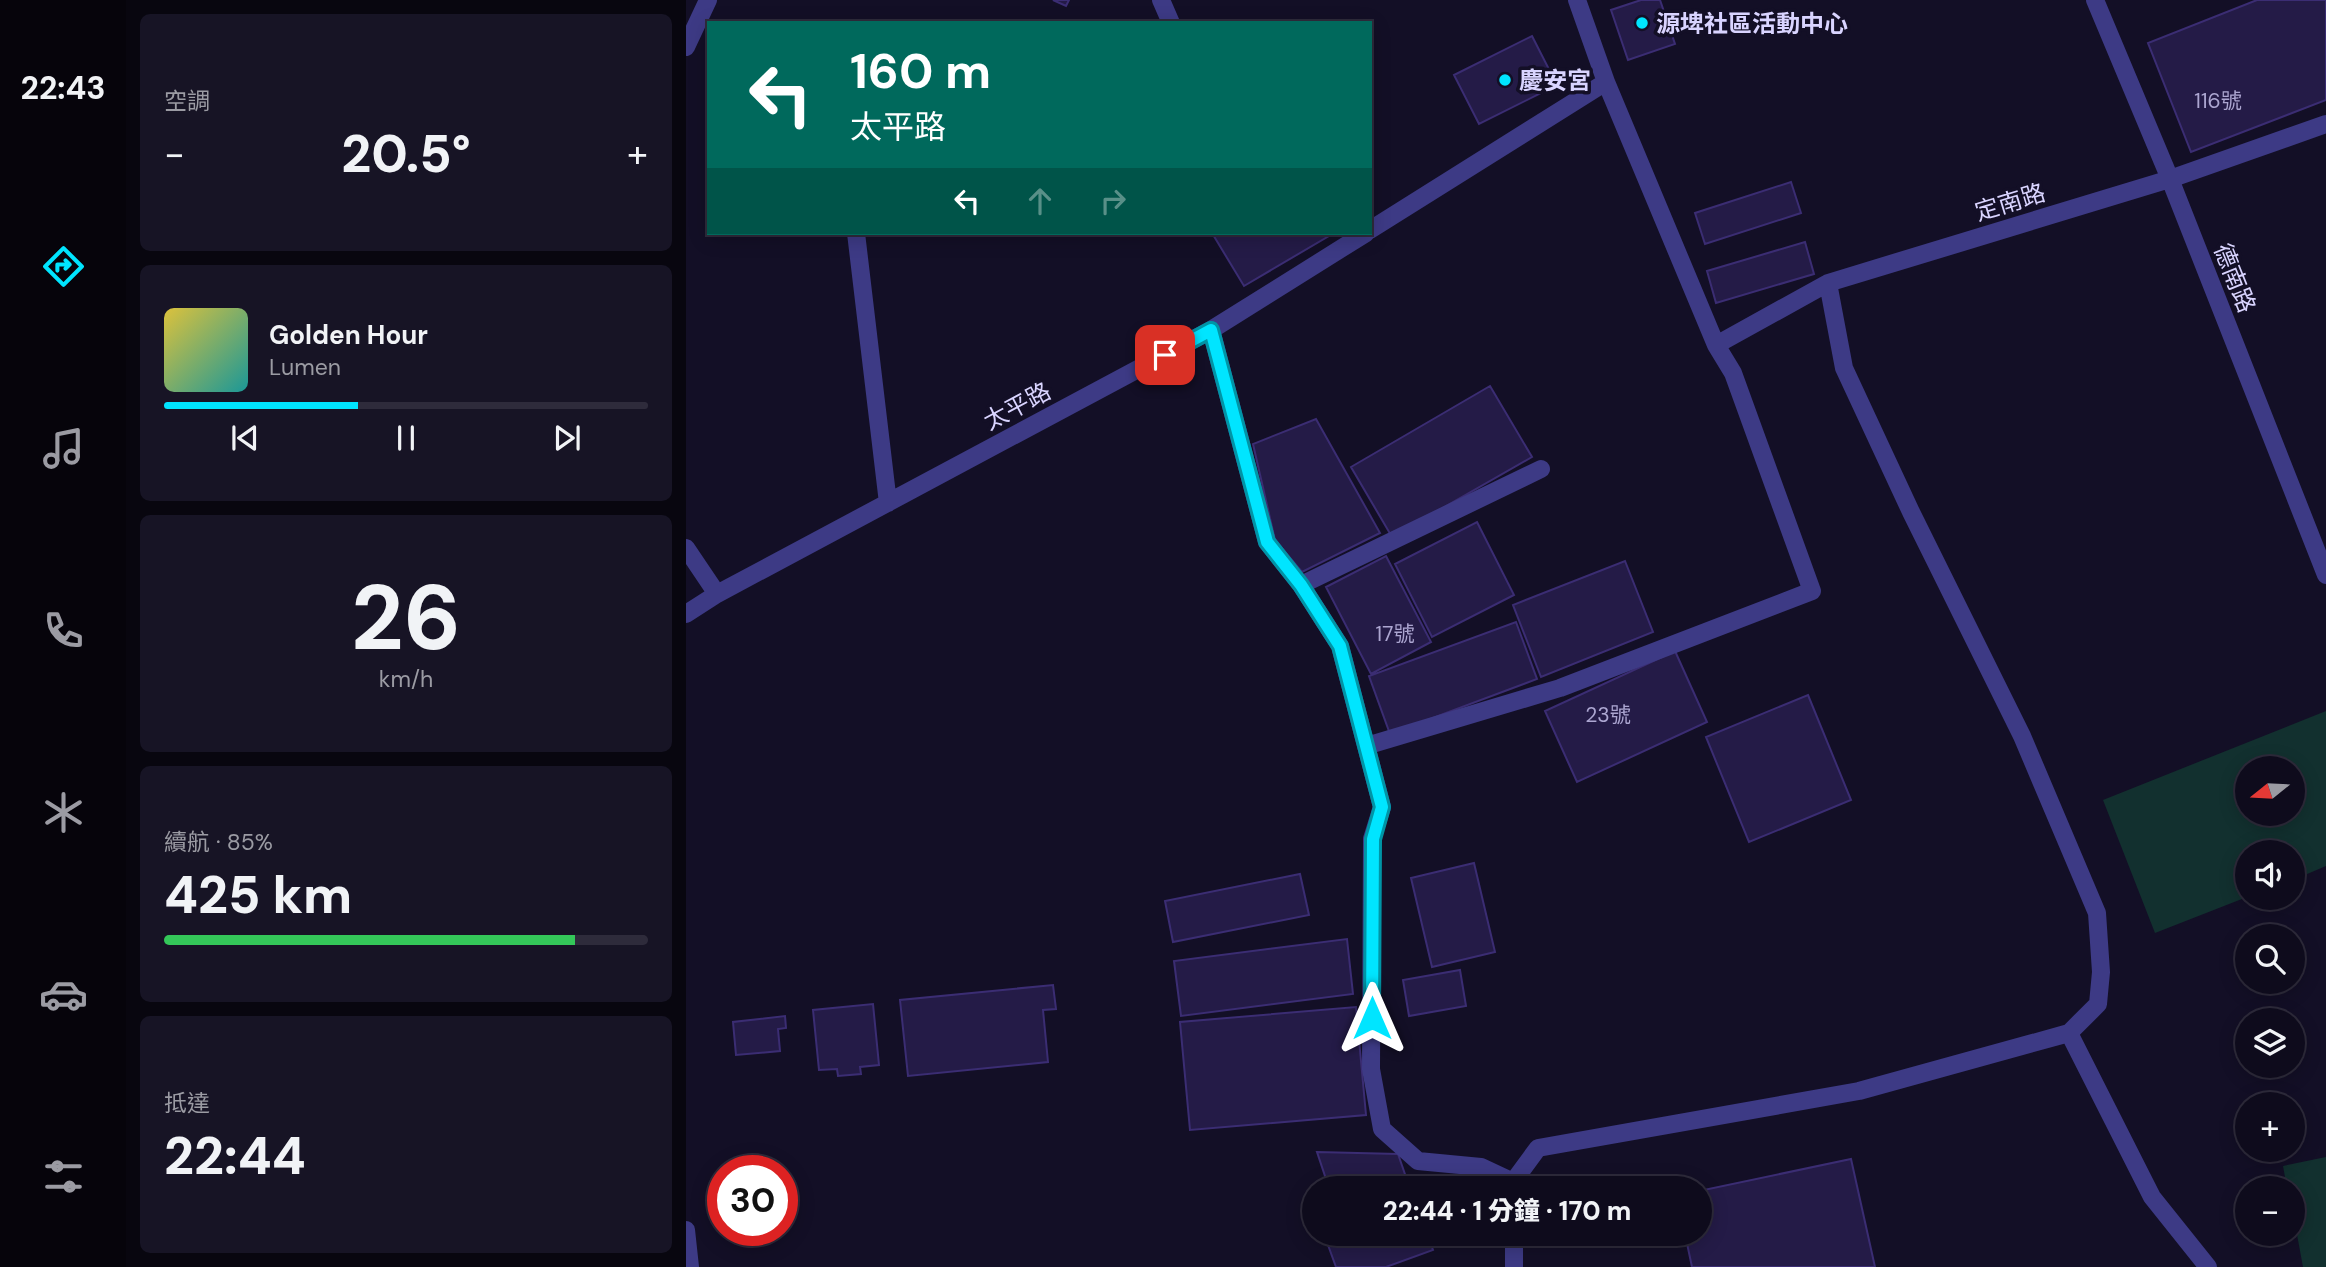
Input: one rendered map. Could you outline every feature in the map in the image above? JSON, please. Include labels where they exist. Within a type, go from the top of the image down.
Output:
[{"type":"street","points":[[686,47],[708,0]]},
{"type":"street","points":[[1161,0],[1170,21]]},
{"type":"street","points":[[1366,746],[1560,688],[1812,591],[1733,373],[1716,345],[1606,82],[1577,0]]},
{"type":"street","name":"德南路","points":[[2095,0],[2170,179],[2326,575]]},
{"type":"street","name":"太平路","points":[[1372,228],[1606,82]]},
{"type":"street","name":"定南路","points":[[1716,345],[1828,282],[2170,179],[2326,124]]},
{"type":"street","points":[[856,235],[888,503]]},
{"type":"street","name":"太平路","points":[[686,614],[717,594],[1211,330],[1362,235]]},
{"type":"street","points":[[1519,1176],[1538,1148],[1859,1091],[2069,1033],[2098,1004],[2101,972],[2097,913],[2022,736],[1911,512],[1844,368],[1828,282]]},
{"type":"street","points":[[1211,330],[1267,542],[1301,585],[1340,646],[1382,807],[1373,839],[1371,1069],[1382,1129],[1418,1161],[1480,1167],[1496,1176]]},
{"type":"street","points":[[1301,585],[1541,469]]},
{"type":"street","points":[[686,548],[717,594]]},
{"type":"street","points":[[2069,1033],[2152,1197],[2208,1267]]},
{"type":"street","points":[[686,1230],[690,1267]]},
{"type":"street","points":[[1514,1246],[1514,1267]]},
{"type":"green space","points":[[2326,711],[2326,866],[2305,875],[2305,840],[2235,840],[2235,902],[2155,933],[2103,800]]},
{"type":"green space","points":[[2326,1157],[2326,1267],[2303,1267],[2299,1246],[2305,1246],[2305,1176],[2285,1176],[2283,1166]]},
{"type":"building","points":[[1053,0],[1069,0],[1066,6]]},
{"type":"building","name":"源埤社區活動中心","points":[[1641,0],[1660,0],[1675,44],[1628,60],[1611,10]]},
{"type":"building","points":[[2257,0],[2326,0],[2326,100],[2191,152],[2148,43]]},
{"type":"building","name":"慶安宮","points":[[1532,36],[1557,85],[1479,124],[1454,75]]},
{"type":"building","points":[[1791,182],[1801,213],[1705,244],[1695,213]]},
{"type":"building","points":[[1213,235],[1331,235],[1244,286]]},
{"type":"building","points":[[1805,242],[1814,274],[1716,303],[1707,271]]},
{"type":"building","points":[[1490,386],[1532,457],[1392,537],[1351,467]]},
{"type":"building","points":[[1316,419],[1380,533],[1302,572],[1275,540],[1253,444]]},
{"type":"building","points":[[1477,522],[1514,595],[1432,637],[1395,564]]},
{"type":"building","points":[[1386,556],[1431,642],[1371,674],[1326,587]]},
{"type":"building","points":[[1625,561],[1653,632],[1541,677],[1513,605]]},
{"type":"building","points":[[1516,622],[1537,679],[1390,734],[1369,676]]},
{"type":"building","points":[[1675,651],[1707,722],[1577,782],[1545,711]]},
{"type":"building","points":[[1808,695],[1851,800],[1749,842],[1706,737]]},
{"type":"building","points":[[1474,863],[1495,952],[1432,967],[1411,878]]},
{"type":"building","points":[[1300,874],[1309,915],[1173,942],[1165,901]]},
{"type":"building","points":[[1347,939],[1353,994],[1181,1016],[1174,961]]},
{"type":"building","points":[[1460,970],[1466,1006],[1409,1016],[1403,980]]},
{"type":"building","points":[[1053,985],[1056,1009],[1043,1010],[1048,1062],[908,1076],[900,1000]]},
{"type":"building","points":[[873,1004],[879,1065],[860,1067],[861,1074],[838,1076],[837,1069],[819,1070],[813,1010]]},
{"type":"building","points":[[1356,1007],[1366,1115],[1190,1130],[1180,1022]]},
{"type":"building","points":[[785,1016],[786,1028],[778,1029],[780,1051],[736,1055],[733,1022]]},
{"type":"building","points":[[1317,1152],[1398,1154],[1406,1176],[1325,1176]]},
{"type":"building","points":[[1851,1159],[1875,1267],[1692,1267],[1688,1246],[1712,1246],[1712,1188]]},
{"type":"building","points":[[1328,1246],[1432,1246],[1433,1250],[1386,1267],[1336,1267]]},
{"type":"place","name":"源埤社區活動中心","points":[[1642,23]]},
{"type":"place","name":"慶安宮","points":[[1505,80]]},
{"type":"route","points":[[1165,355],[1211,330],[1267,542],[1301,585],[1340,646],[1382,807],[1373,839],[1372,1018]]}]
